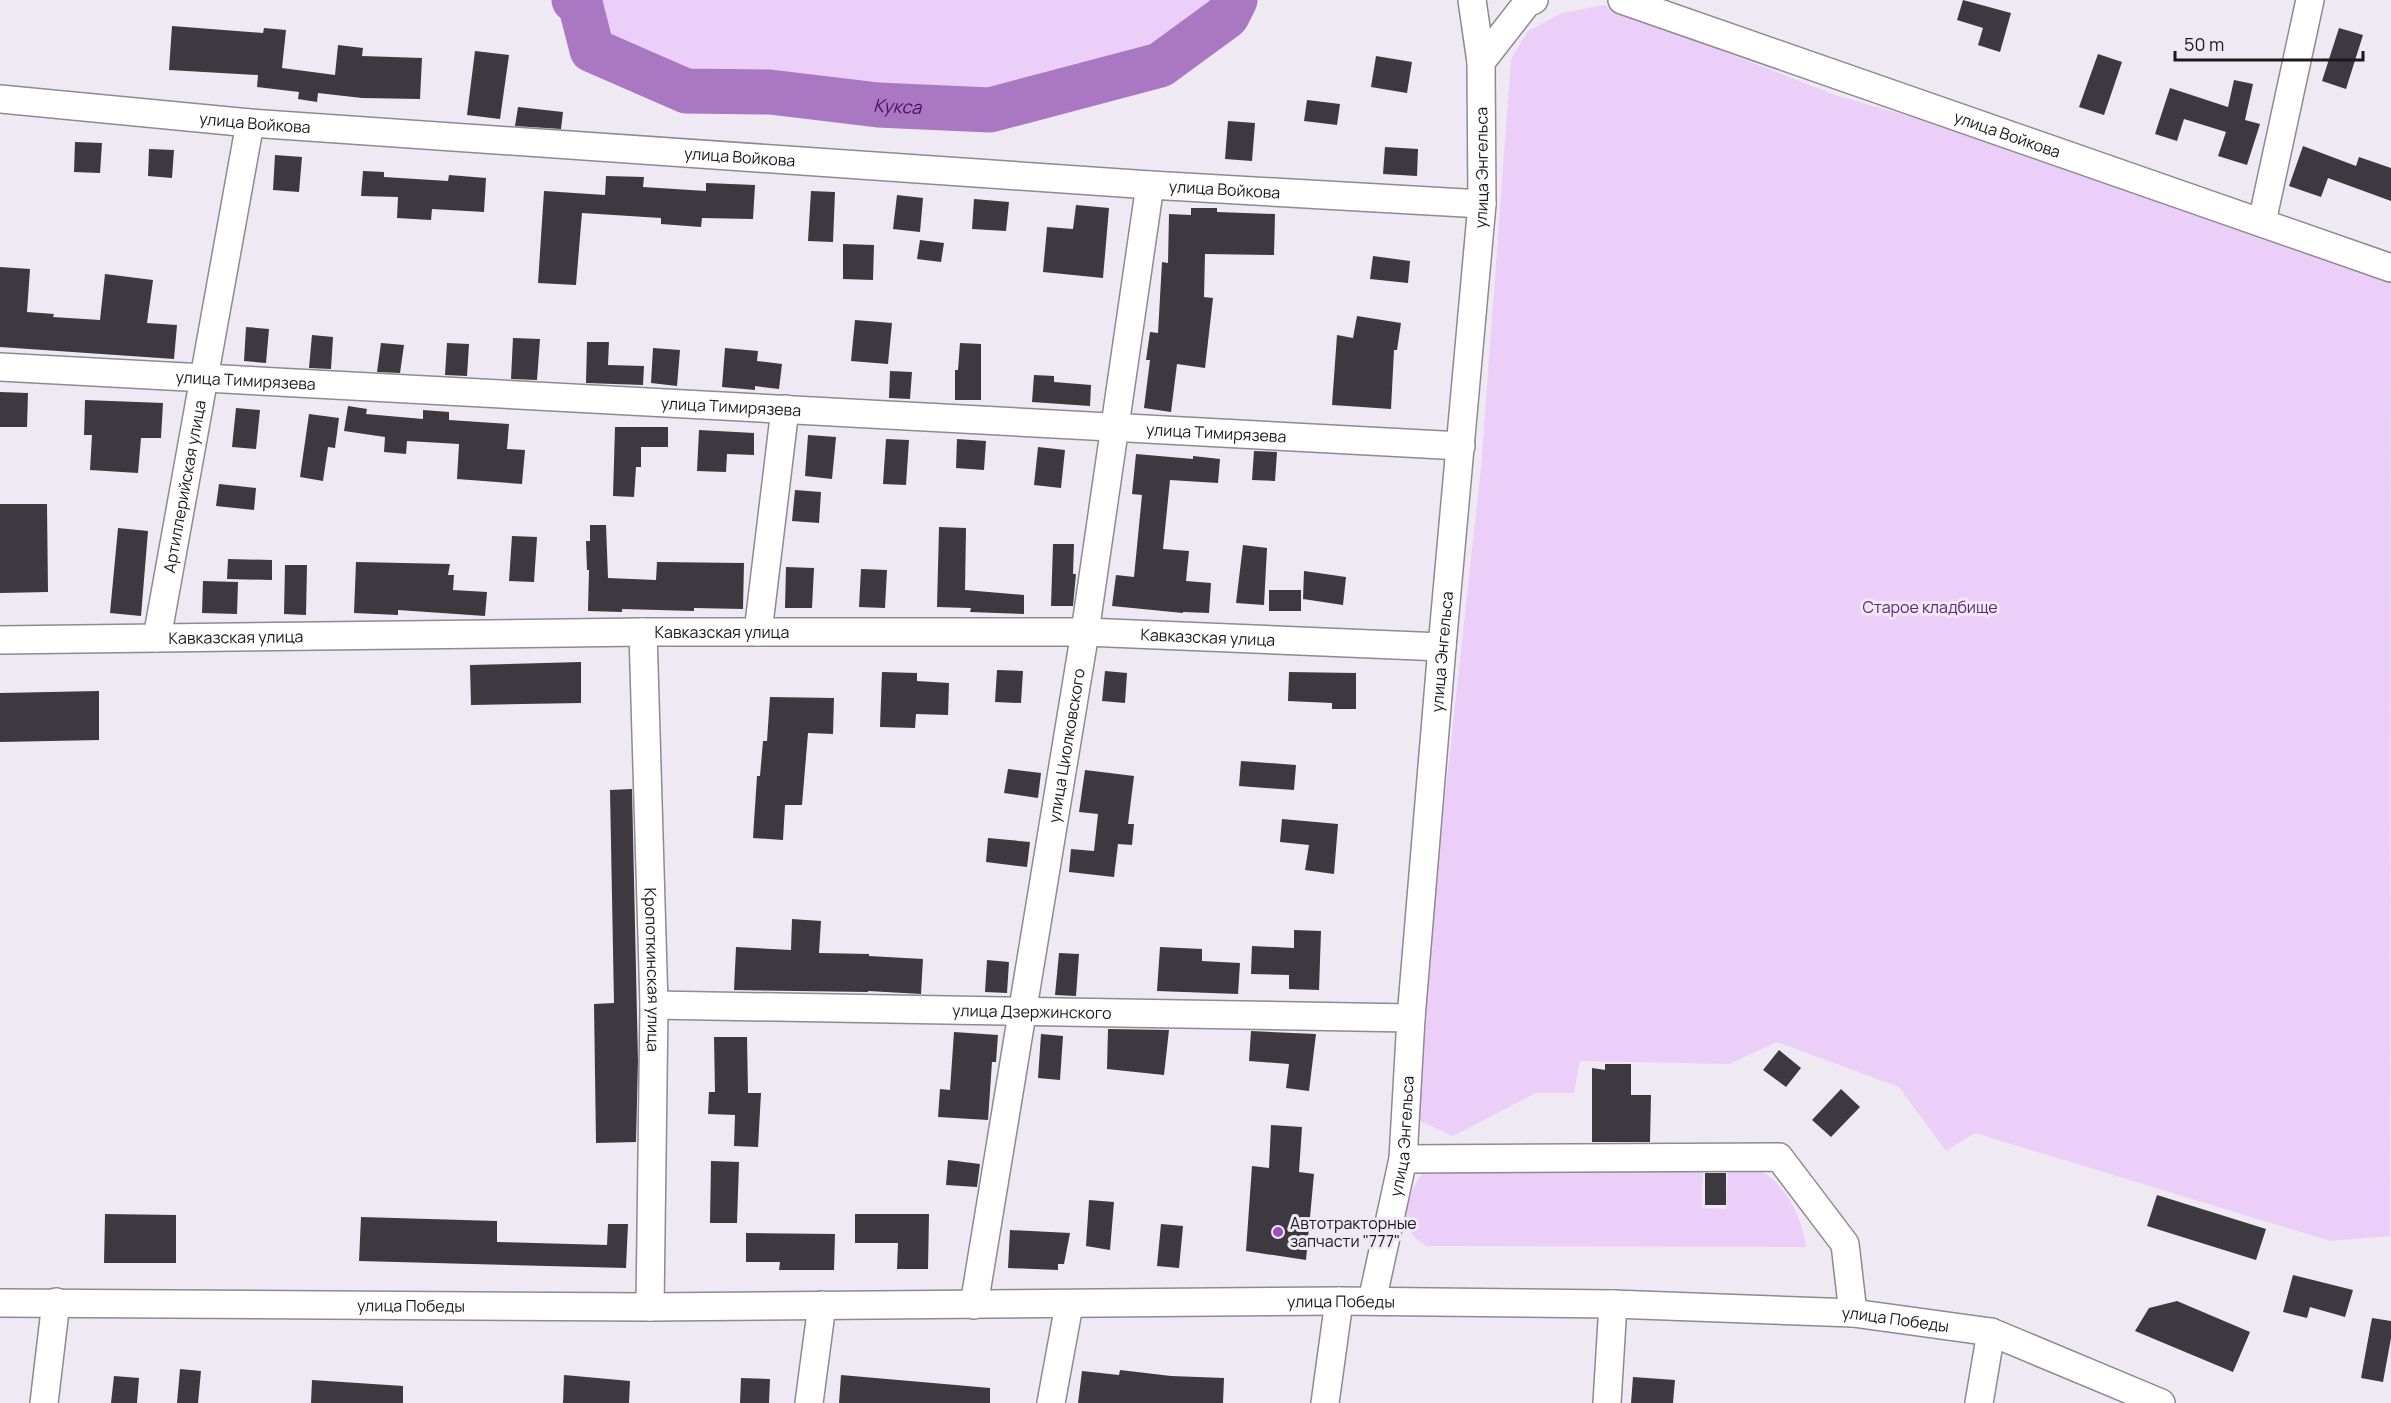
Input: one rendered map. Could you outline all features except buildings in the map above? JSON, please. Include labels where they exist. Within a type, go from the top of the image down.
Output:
[{"type":"street","name":"улица Энгельса","points":[[1372,1301],[1403,1159],[1411,1018],[1482,204],[1481,62],[1472,0]]},
{"type":"street","points":[[1481,62],[1527,3],[1534,0]]},
{"type":"street","name":"улица Войкова","points":[[1622,0],[2391,268]]},
{"type":"street","points":[[2262,222],[2310,0]]},
{"type":"street","name":"улица Войкова","points":[[0,99],[250,123],[1150,185],[1482,204]]},
{"type":"street","name":"Артиллерийская улица","points":[[157,638],[250,123]]},
{"type":"street","name":"улица Циолковского","points":[[974,1305],[1085,632],[1150,185]]},
{"type":"street","name":"улица Тимирязева","points":[[0,367],[1461,446]]},
{"type":"street","points":[[758,632],[785,409]]},
{"type":"street","name":"Кавказская улица","points":[[0,640],[643,632],[1085,632],[1442,647]]},
{"type":"street","name":"Кропоткинская улица","points":[[643,632],[654,1005],[650,1307]]},
{"type":"street","name":"улица Дзержинского","points":[[654,1005],[1411,1018]]},
{"type":"street","points":[[1403,1159],[1779,1157],[1845,1244],[1853,1313]]},
{"type":"street","points":[[1325,1403],[1340,1301]]},
{"type":"street","name":"улица Победы","points":[[0,1303],[650,1307],[1372,1301],[1613,1304],[1853,1313],[1991,1332],[2162,1403]]},
{"type":"street","points":[[44,1403],[56,1302]]},
{"type":"street","points":[[1607,1403],[1613,1304]]},
{"type":"street","points":[[809,1403],[822,1305]]},
{"type":"street","points":[[1051,1403],[1069,1305]]},
{"type":"street","points":[[1979,1403],[1991,1332]]},
{"type":"green space","points":[[585,0],[1221,0],[1218,5],[1163,49],[1109,69],[983,98],[683,75],[604,46],[592,4]]},
{"type":"green space","name":"Старое кладбище","points":[[1604,5],[1835,95],[2084,167],[2391,283],[2390,1236],[2330,1241],[1975,1133],[1946,1151],[1899,1087],[1777,1042],[1729,1064],[1580,1061],[1574,1093],[1536,1093],[1453,1136],[1420,1121],[1413,1090],[1481,468],[1511,59],[1528,31],[1562,13]]},
{"type":"green space","points":[[1703,1166],[1702,1208],[1726,1209],[1728,1167],[1757,1169],[1778,1185],[1792,1204],[1806,1247],[1427,1246],[1413,1236],[1406,1218],[1408,1202],[1423,1172]]},
{"type":"waterway","name":"Кукса","points":[[574,0],[580,3],[592,50],[686,91],[770,92],[878,105],[990,110],[1160,65],[1227,16],[1235,0]]},
{"type":"place","name":"Автотракторные запчасти \"777\"","points":[[1278,1232]]}]
